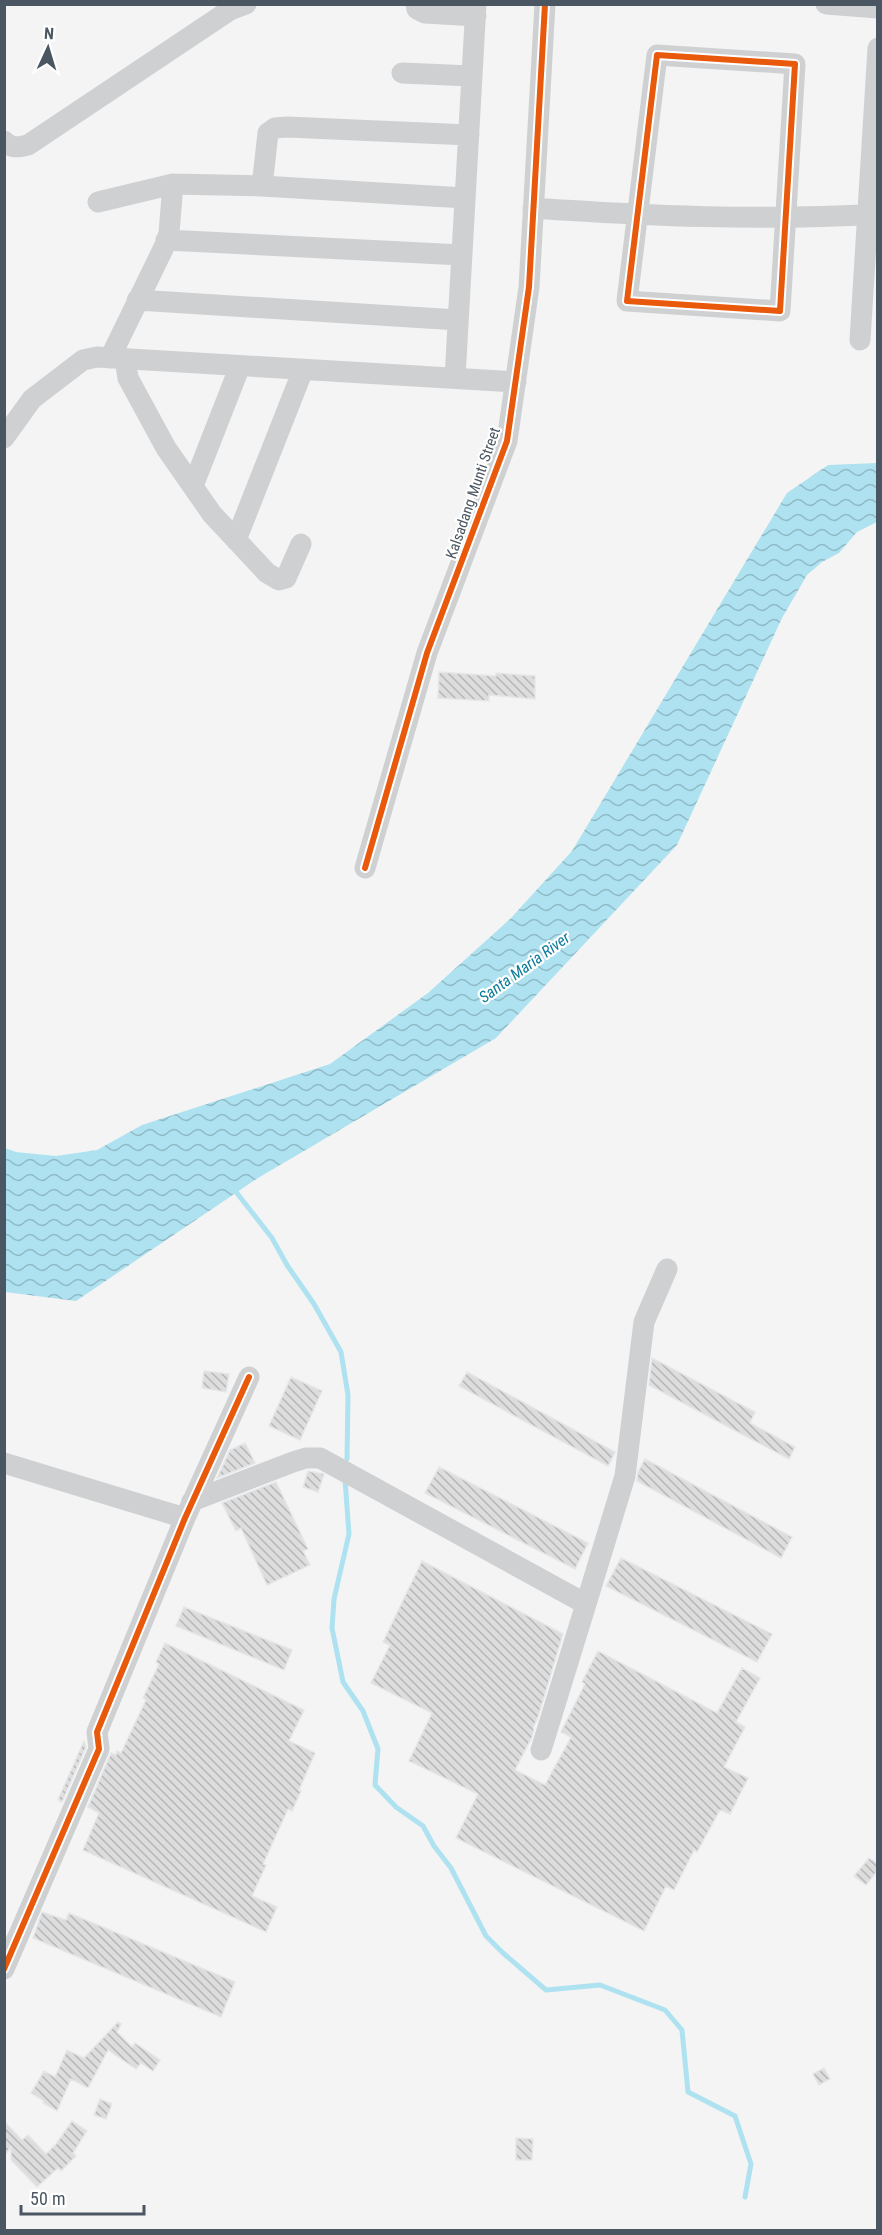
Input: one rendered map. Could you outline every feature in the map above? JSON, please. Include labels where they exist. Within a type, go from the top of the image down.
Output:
[{"type":"street","points":[[4,141],[8,145],[17,147],[28,145],[230,10],[246,4]]},
{"type":"street","points":[[416,4],[417,9],[425,13],[476,10],[455,378]]},
{"type":"street","name":"Kalsadang Munti Street","points":[[365,868],[427,653],[507,441],[529,287],[545,4]]},
{"type":"street","points":[[826,4],[878,8]]},
{"type":"street","points":[[860,340],[872,214],[878,48]]},
{"type":"street","points":[[657,55],[795,64],[786,219],[780,311],[627,302],[657,55]]},
{"type":"street","points":[[402,73],[472,76]]},
{"type":"street","points":[[262,186],[268,133],[274,128],[469,135]]},
{"type":"street","points":[[98,202],[173,184],[262,186],[465,198]]},
{"type":"street","points":[[117,359],[137,300],[166,240],[173,184]]},
{"type":"street","points":[[533,208],[637,215],[786,219],[872,214]]},
{"type":"street","points":[[166,240],[462,255]]},
{"type":"street","points":[[137,300],[458,320]]},
{"type":"street","points":[[4,438],[32,399],[83,360],[117,359],[516,382]]},
{"type":"street","points":[[117,359],[166,448],[212,514],[267,573],[279,580],[286,578],[301,544]]},
{"type":"street","points":[[193,486],[240,366]]},
{"type":"street","points":[[236,540],[303,370]]},
{"type":"street","points":[[542,1750],[625,1476],[644,1322],[667,1269]]},
{"type":"street","points":[[4,1969],[99,1749],[97,1732],[189,1510],[249,1377]]},
{"type":"street","points":[[4,1463],[189,1510],[292,1461],[320,1458],[586,1604]]},
{"type":"water","name":"Santa Maria River","points":[[877,463],[877,522],[857,532],[839,553],[822,562],[807,575],[782,618],[677,845],[496,1038],[258,1178],[76,1301],[5,1292],[5,1148],[16,1152],[56,1156],[97,1150],[142,1125],[330,1064],[428,993],[511,918],[572,851],[787,493],[828,465]]},
{"type":"building","points":[[439,672],[535,676],[535,699],[489,695],[489,701],[438,698]]},
{"type":"building","points":[[652,1358],[755,1412],[750,1423],[795,1447],[789,1459],[649,1385]]},
{"type":"building","points":[[204,1371],[229,1374],[226,1392],[202,1388]]},
{"type":"building","points":[[467,1372],[615,1452],[608,1466],[459,1386]]},
{"type":"building","points":[[291,1377],[322,1391],[300,1440],[269,1426]]},
{"type":"building","points":[[245,1443],[255,1463],[217,1478],[230,1450]]},
{"type":"building","points":[[645,1459],[792,1537],[781,1558],[637,1481],[638,1472]]},
{"type":"building","points":[[439,1467],[588,1543],[575,1569],[425,1493]]},
{"type":"building","points":[[308,1471],[324,1474],[318,1492],[303,1487]]},
{"type":"building","points":[[276,1482],[308,1549],[303,1551],[310,1565],[267,1585],[241,1528],[236,1531],[222,1503]]},
{"type":"building","points":[[621,1558],[772,1634],[757,1662],[606,1586]]},
{"type":"building","points":[[422,1561],[563,1634],[532,1737],[515,1770],[545,1785],[571,1737],[561,1732],[585,1684],[582,1682],[598,1651],[717,1713],[742,1668],[760,1678],[736,1722],[745,1727],[724,1767],[748,1778],[730,1814],[720,1810],[697,1852],[694,1850],[674,1890],[666,1886],[644,1931],[456,1838],[478,1794],[409,1761],[432,1713],[371,1683],[390,1645],[383,1642]]},
{"type":"building","points":[[184,1607],[292,1650],[284,1670],[176,1626]]},
{"type":"building","points":[[165,1643],[304,1710],[289,1741],[315,1753],[292,1811],[288,1809],[263,1864],[266,1865],[252,1896],[277,1907],[266,1932],[83,1850],[99,1813],[88,1807],[111,1753],[116,1755],[117,1751],[121,1753],[146,1700],[143,1698],[159,1664],[156,1662]]},
{"type":"building","points":[[84,1741],[86,1747],[62,1802],[58,1800]]},
{"type":"building","points":[[869,1858],[878,1864],[878,1870],[866,1885],[854,1876]]},
{"type":"building","points":[[42,1912],[66,1920],[69,1913],[235,1982],[221,2017],[33,1938]]},
{"type":"building","points":[[118,2022],[121,2024],[117,2032],[132,2047],[135,2043],[160,2060],[153,2071],[141,2063],[136,2069],[108,2050],[88,2088],[71,2079],[57,2111],[31,2093],[44,2071],[55,2077],[67,2050],[84,2058]]},
{"type":"building","points":[[824,2068],[830,2079],[819,2085],[813,2074]]},
{"type":"building","points":[[100,2099],[112,2104],[106,2119],[94,2115]]},
{"type":"building","points":[[4,2121],[22,2140],[28,2135],[46,2154],[72,2121],[87,2131],[73,2153],[76,2156],[61,2171],[58,2168],[37,2187],[11,2160],[11,2147],[4,2156]]},
{"type":"building","points":[[516,2138],[533,2139],[532,2160],[516,2160]]},
{"type":"waterway","points":[[233,1188],[272,1238],[341,1352],[348,1395],[347,1459]]},
{"type":"waterway","points":[[345,1479],[349,1534],[334,1599],[332,1628],[343,1682],[363,1711],[378,1749],[375,1785],[396,1807],[423,1826],[434,1846],[451,1868],[486,1936],[546,1990],[600,1985],[665,2010],[682,2030],[688,2092],[735,2116],[751,2164],[745,2197]]},
{"type":"cycle path","points":[[365,868],[427,653],[507,441],[529,287],[545,4]]},
{"type":"cycle path","points":[[657,55],[795,64],[780,311],[627,301],[657,55]]},
{"type":"cycle path","points":[[4,1969],[99,1749],[97,1732],[185,1518],[249,1377]]}]
